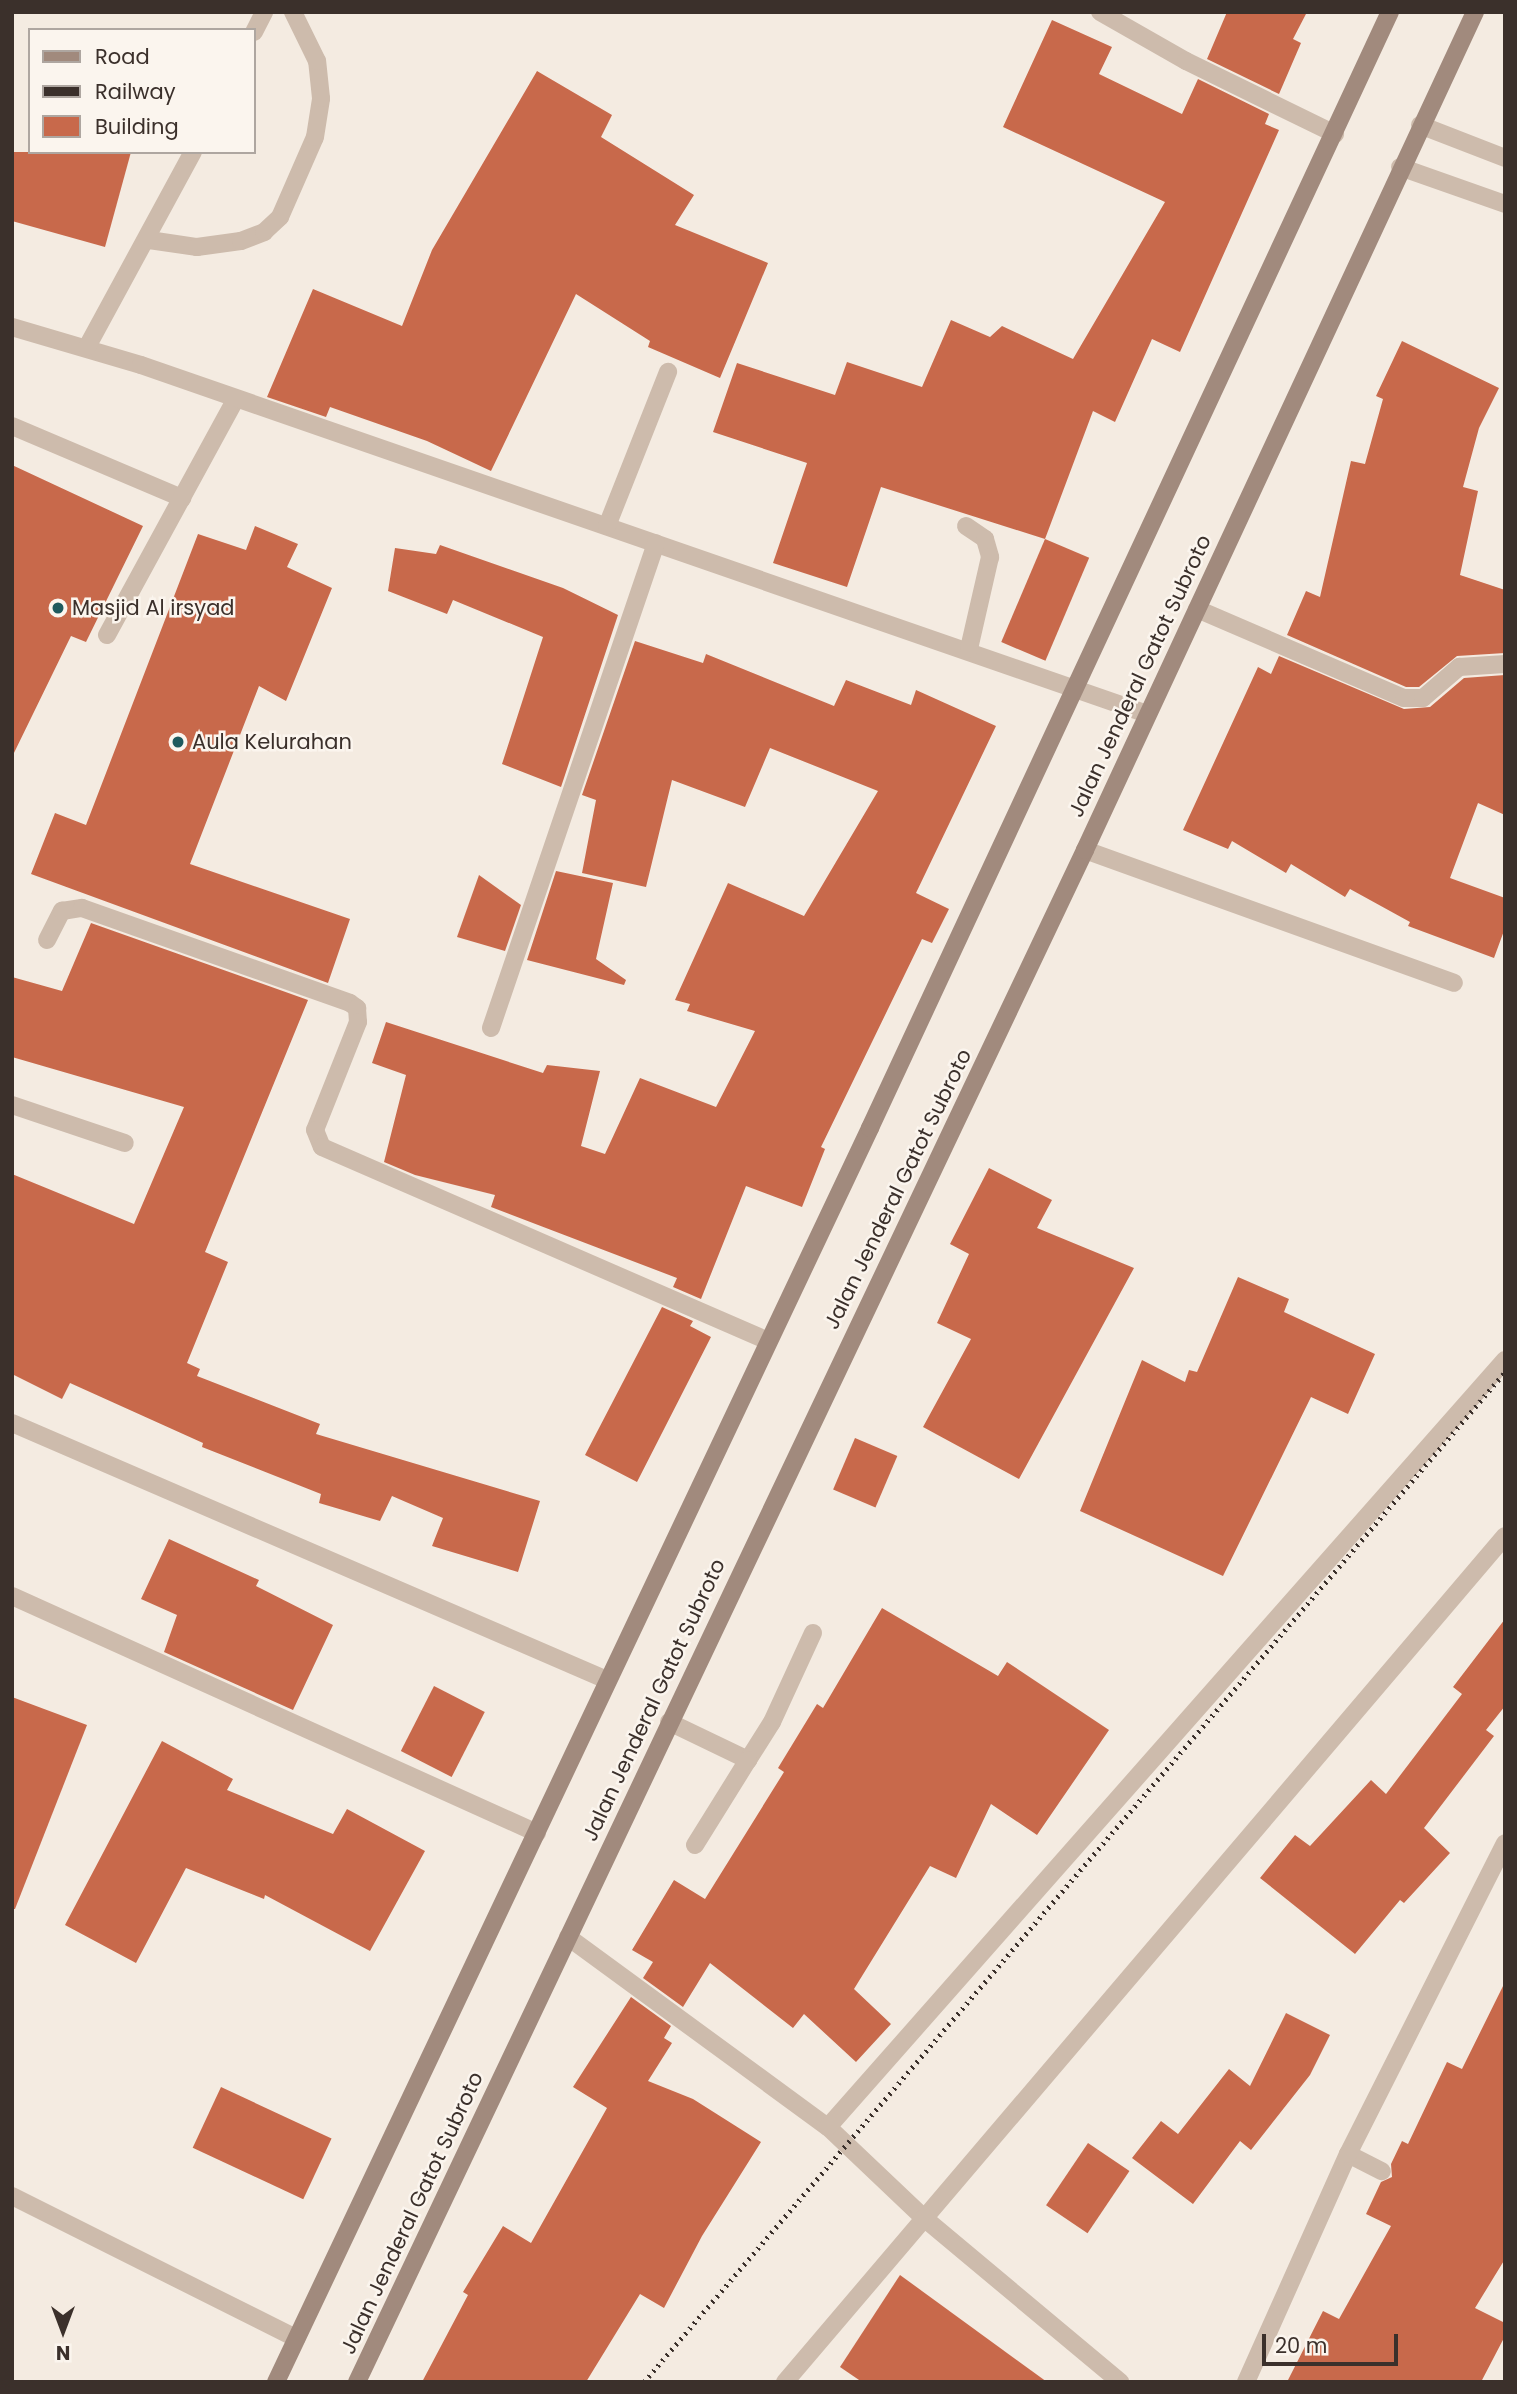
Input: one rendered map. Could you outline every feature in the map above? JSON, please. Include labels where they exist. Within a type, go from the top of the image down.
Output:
[{"type":"main road","points":[[276,2382],[537,1833],[1390,12]]},
{"type":"main road","name":"Jalan Jenderal Gatot Subroto","points":[[357,2382],[1085,850],[1400,167],[1475,12]]},
{"type":"street","points":[[256,28],[264,12]]},
{"type":"street","points":[[149,240],[197,247],[241,241],[264,232],[279,217],[315,137],[321,98],[317,61],[293,12]]},
{"type":"street","points":[[1100,12],[1186,61],[1335,134]]},
{"type":"street","points":[[1420,125],[1505,158]]},
{"type":"street","points":[[88,347],[149,240],[192,154]]},
{"type":"street","points":[[1400,167],[1505,204]]},
{"type":"street","points":[[12,327],[88,347],[235,400],[1073,685],[1147,714]]},
{"type":"street","points":[[607,526],[668,372]]},
{"type":"street","points":[[107,635],[235,400]]},
{"type":"street","points":[[12,426],[182,498]]},
{"type":"street","points":[[966,526],[985,539],[990,557],[969,649]]},
{"type":"street","points":[[491,1028],[656,543]]},
{"type":"street","points":[[1197,609],[1404,698],[1423,698],[1459,667],[1505,664]]},
{"type":"street","points":[[1085,850],[1454,983]]},
{"type":"street","points":[[47,940],[62,911],[82,908],[350,1003],[357,1008],[358,1022],[315,1130],[322,1147],[768,1341]]},
{"type":"street","points":[[12,1105],[125,1143]]},
{"type":"street","points":[[828,2127],[1505,1360]]},
{"type":"street","points":[[12,1423],[607,1680]]},
{"type":"street","points":[[785,2382],[1505,1536]]},
{"type":"street","points":[[12,1596],[537,1833]]},
{"type":"street","points":[[695,1845],[772,1722],[813,1633]]},
{"type":"street","points":[[669,1722],[748,1760]]},
{"type":"street","points":[[1246,2382],[1348,2154],[1505,1843]]},
{"type":"street","points":[[568,1937],[828,2127],[924,2218],[1120,2382]]},
{"type":"street","points":[[1348,2154],[1382,2171]]},
{"type":"street","points":[[12,2196],[296,2338]]},
{"type":"building","points":[[1227,12],[1307,12],[1293,39],[1301,43],[1279,94],[1207,59]]},
{"type":"building","points":[[1052,20],[1112,47],[1099,74],[1182,114],[1198,79],[1269,114],[1265,124],[1279,130],[1180,352],[1152,339],[1115,422],[1093,411],[1045,539],[881,487],[847,587],[773,563],[807,463],[713,432],[737,363],[835,395],[847,362],[922,387],[951,320],[990,337],[1002,326],[1073,359],[1165,202],[1003,127]]},
{"type":"building","points":[[537,71],[612,115],[601,137],[694,195],[675,225],[768,263],[720,378],[648,347],[650,341],[576,294],[491,471],[427,441],[330,407],[326,417],[267,397],[313,289],[402,326],[432,250]]},
{"type":"building","points":[[12,152],[130,154],[105,247],[12,221]]},
{"type":"building","points":[[1402,341],[1499,388],[1479,428],[1463,487],[1478,491],[1460,575],[1505,590],[1505,653],[1457,656],[1419,687],[1406,687],[1287,635],[1306,591],[1320,597],[1351,461],[1365,464],[1383,399],[1376,396]]},
{"type":"building","name":"Masjid Al irsyad","points":[[12,465],[143,526],[86,642],[71,636],[12,757]]},
{"type":"building","points":[[255,526],[298,544],[287,567],[332,588],[286,701],[259,686],[190,864],[350,919],[328,983],[31,874],[55,813],[86,825],[198,534],[246,550]]},
{"type":"building","points":[[1045,539],[1089,558],[1045,661],[1001,642]]},
{"type":"building","points":[[440,545],[563,588],[618,615],[561,787],[502,764],[543,637],[453,600],[447,614],[388,591],[395,548],[436,554]]},
{"type":"building","points":[[635,641],[703,663],[706,654],[834,706],[846,680],[911,705],[916,690],[996,726],[916,893],[949,909],[932,943],[922,939],[821,1147],[825,1149],[802,1207],[746,1186],[701,1299],[673,1287],[677,1278],[491,1207],[495,1195],[415,1175],[384,1162],[406,1075],[372,1063],[386,1022],[543,1073],[547,1065],[600,1071],[581,1146],[605,1154],[640,1078],[716,1107],[755,1031],[687,1011],[690,1004],[675,1000],[728,883],[804,916],[878,791],[770,748],[745,807],[672,780],[646,887],[582,873],[596,800],[582,795]]},
{"type":"building","points":[[1279,656],[1404,709],[1430,707],[1464,678],[1505,675],[1505,815],[1478,803],[1450,878],[1505,898],[1505,928],[1494,958],[1408,926],[1410,922],[1350,889],[1345,897],[1291,864],[1286,873],[1232,841],[1228,849],[1183,830],[1258,667],[1271,674]]},
{"type":"building","points":[[556,871],[613,883],[596,959],[626,980],[624,985],[527,960]]},
{"type":"building","points":[[479,875],[521,905],[505,951],[457,937]]},
{"type":"building","points":[[91,923],[308,1000],[205,1252],[228,1262],[187,1363],[200,1369],[197,1376],[320,1424],[316,1434],[540,1501],[518,1572],[432,1546],[443,1518],[392,1496],[380,1521],[319,1503],[321,1494],[202,1447],[203,1443],[70,1383],[62,1399],[12,1374],[12,1174],[134,1224],[184,1107],[12,1057],[12,977],[62,991]]},
{"type":"building","points":[[989,1168],[1052,1200],[1037,1228],[1134,1268],[1019,1479],[923,1427],[971,1339],[937,1323],[969,1254],[950,1244]]},
{"type":"building","points":[[1238,1277],[1289,1299],[1284,1312],[1375,1354],[1348,1414],[1311,1397],[1223,1576],[1080,1511],[1142,1360],[1185,1382],[1189,1370],[1197,1372]]},
{"type":"building","points":[[662,1307],[693,1321],[690,1326],[711,1337],[637,1482],[585,1455]]},
{"type":"building","points":[[855,1438],[897,1456],[875,1508],[833,1490]]},
{"type":"building","points":[[169,1539],[259,1580],[256,1586],[333,1625],[293,1710],[164,1652],[177,1615],[141,1599]]},
{"type":"building","points":[[882,1608],[998,1676],[1007,1662],[1109,1730],[1037,1835],[991,1804],[956,1878],[930,1866],[854,1989],[891,2024],[856,2062],[804,2014],[793,2028],[710,1963],[683,2007],[643,1978],[653,1962],[632,1950],[674,1880],[705,1899],[784,1772],[778,1768],[817,1704],[823,1708]]},
{"type":"building","points":[[1505,1619],[1505,1706],[1486,1730],[1494,1736],[1424,1828],[1450,1853],[1404,1903],[1400,1900],[1355,1954],[1260,1878],[1295,1835],[1310,1846],[1371,1780],[1386,1794],[1462,1694],[1453,1687]]},
{"type":"building","points":[[434,1686],[485,1712],[452,1777],[401,1751]]},
{"type":"building","points":[[12,1697],[87,1725],[15,1909],[12,1909]]},
{"type":"building","points":[[162,1741],[233,1779],[227,1790],[333,1834],[347,1809],[425,1851],[370,1951],[265,1895],[264,1899],[186,1868],[136,1963],[65,1925]]},
{"type":"building","points":[[1505,1982],[1505,2259],[1475,2308],[1505,2323],[1505,2336],[1481,2382],[1287,2382],[1323,2311],[1339,2319],[1391,2226],[1366,2214],[1381,2182],[1392,2177],[1391,2164],[1402,2141],[1408,2144],[1447,2062],[1462,2069]]},
{"type":"building","points":[[631,1997],[671,2026],[664,2038],[672,2043],[648,2081],[693,2099],[761,2142],[702,2236],[664,2308],[640,2294],[586,2382],[422,2382],[468,2295],[463,2292],[503,2226],[531,2243],[607,2108],[573,2087]]},
{"type":"building","points":[[1286,2013],[1330,2035],[1310,2075],[1251,2150],[1240,2141],[1193,2204],[1132,2158],[1161,2121],[1178,2134],[1229,2069],[1250,2086]]},
{"type":"building","points":[[221,2087],[332,2139],[303,2199],[193,2148]]},
{"type":"building","points":[[1088,2143],[1129,2171],[1088,2233],[1046,2205]]},
{"type":"building","points":[[900,2275],[1047,2382],[862,2382],[840,2367]]},
{"type":"railway","points":[[644,2382],[1505,1372]]},
{"type":"place","name":"Masjid Al irsyad","points":[[58,608]]},
{"type":"place","name":"Aula Kelurahan","points":[[178,742]]}]
